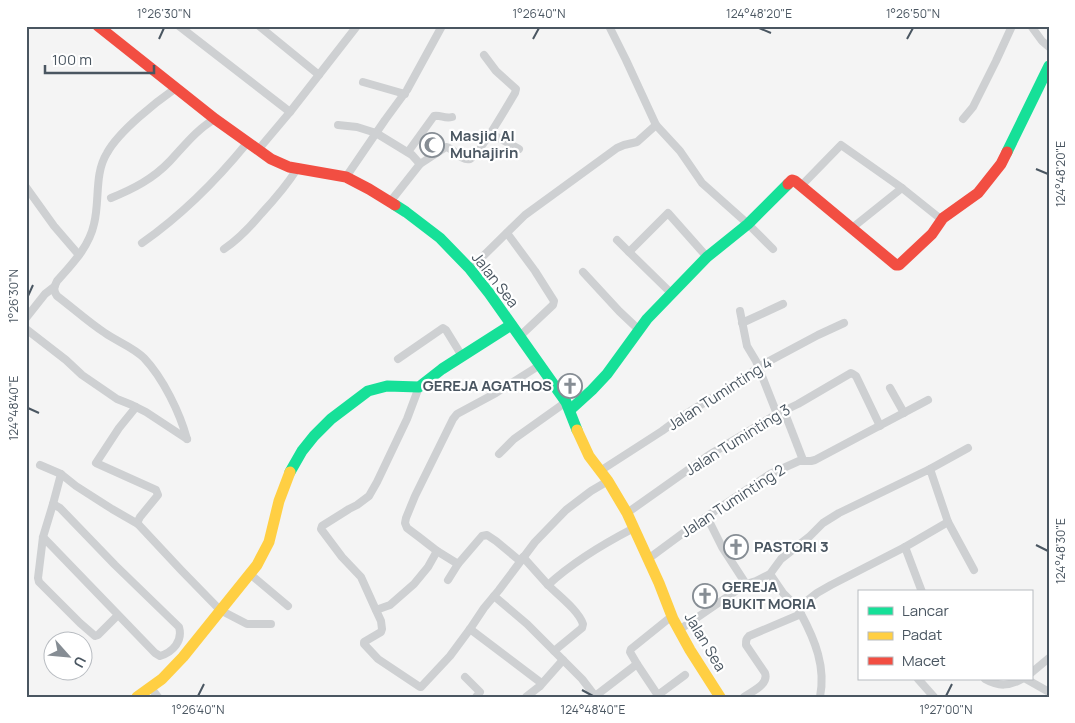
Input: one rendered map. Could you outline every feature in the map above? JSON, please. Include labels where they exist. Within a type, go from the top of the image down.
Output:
[{"type":"street","name":"Jalan Sea","points":[[98,26],[271,160],[297,169],[346,176],[420,222],[440,238],[470,270],[489,293],[568,406],[586,449],[627,513],[678,630],[720,697]]},
{"type":"street","points":[[179,26],[290,112]]},
{"type":"street","points":[[259,26],[319,75]]},
{"type":"street","points":[[258,150],[357,26]]},
{"type":"street","points":[[346,176],[405,94],[442,26]]},
{"type":"street","points":[[609,26],[656,125],[680,151],[702,183],[773,249]]},
{"type":"street","points":[[963,119],[973,107],[1012,26]]},
{"type":"street","points":[[1031,26],[1049,48]]},
{"type":"street","points":[[390,202],[420,164],[446,147],[452,149],[460,156],[471,159],[477,154],[516,89],[496,72],[484,55]]},
{"type":"street","points":[[499,454],[503,448],[520,435],[593,390],[638,330],[661,305],[708,257],[748,224],[792,180],[896,265],[899,265],[932,234],[942,220],[978,193],[1001,164],[1049,66]]},
{"type":"street","points":[[363,82],[405,94]]},
{"type":"street","points":[[26,318],[45,294],[54,287],[88,241],[94,224],[100,175],[107,153],[125,130],[176,88]]},
{"type":"street","points":[[408,152],[434,116],[452,117]]},
{"type":"street","points":[[111,198],[138,186],[150,178],[169,162],[193,136],[209,122],[216,119]]},
{"type":"street","points":[[338,125],[357,127],[376,133],[408,152],[420,164]]},
{"type":"street","points":[[470,270],[526,215],[617,148],[637,142],[656,125]]},
{"type":"street","points":[[490,133],[518,149]]},
{"type":"street","points":[[142,243],[192,204],[232,162],[247,143]]},
{"type":"street","points":[[801,186],[841,145],[902,188],[942,220]]},
{"type":"street","points":[[224,248],[252,226],[274,201],[297,169]]},
{"type":"street","points":[[26,187],[54,226],[79,255]]},
{"type":"street","points":[[852,228],[902,188]]},
{"type":"street","points":[[629,252],[668,213],[708,257]]},
{"type":"street","points":[[507,233],[554,301],[553,305],[519,337]]},
{"type":"street","points":[[617,240],[672,294]]},
{"type":"street","points":[[583,272],[638,330]]},
{"type":"street","points":[[26,329],[100,388],[117,399],[136,407],[187,439],[182,420],[167,392],[144,358],[78,313],[57,296],[54,292],[54,287]]},
{"type":"street","points":[[742,323],[783,304]]},
{"type":"street","points":[[740,311],[746,346],[755,359],[803,460]]},
{"type":"street","name":"Jalan Tuminting 4","points":[[600,471],[689,412],[739,382],[758,367],[844,323]]},
{"type":"street","points":[[511,325],[442,369],[419,387],[407,419],[372,491],[362,502],[321,527],[342,557],[361,577],[376,610],[382,629],[381,632],[364,642],[364,644],[378,659],[421,687],[450,656],[535,542],[566,510],[608,481]]},
{"type":"street","points":[[398,359],[443,328],[462,356]]},
{"type":"street","points":[[458,564],[407,528],[406,518],[415,496],[457,414],[496,393],[540,365]]},
{"type":"street","name":"Jalan Tuminting 3","points":[[627,513],[703,459],[780,412],[852,373],[856,376],[880,426]]},
{"type":"street","points":[[137,697],[155,692],[166,675],[257,565],[267,548],[272,534],[278,502],[294,466],[308,442],[319,429],[368,391],[377,387],[385,385],[419,387]]},
{"type":"street","points":[[890,388],[904,413]]},
{"type":"street","name":"Jalan Tuminting 2","points":[[648,559],[694,525],[770,474],[794,462],[815,460],[928,400]]},
{"type":"street","points":[[136,407],[119,428],[96,463],[156,490],[158,495],[140,517],[138,524]]},
{"type":"street","points":[[678,630],[746,584],[770,574],[779,562],[823,523],[839,513],[930,469],[968,448]]},
{"type":"street","points":[[40,465],[61,474],[76,486],[138,524],[220,610],[247,624],[271,624]]},
{"type":"street","points":[[930,469],[948,522],[974,570]]},
{"type":"street","points":[[61,474],[43,537],[38,578],[42,586],[80,624],[95,636],[118,615]]},
{"type":"street","points":[[43,537],[155,653],[160,656],[179,640],[179,628],[60,508],[53,504]]},
{"type":"street","points":[[707,517],[722,547],[746,584]]},
{"type":"street","points":[[744,697],[765,682],[767,678],[746,645],[746,640],[749,636],[799,611],[817,593],[948,522]]},
{"type":"street","points":[[548,585],[584,556],[634,528]]},
{"type":"street","points":[[448,580],[458,564],[482,536],[487,535],[496,541],[521,559],[581,620],[582,628],[554,651]]},
{"type":"street","points":[[905,547],[921,590]]},
{"type":"street","points":[[376,610],[390,605],[414,584],[428,567],[437,551]]},
{"type":"street","points":[[250,574],[288,606]]},
{"type":"street","points":[[770,574],[799,611],[813,637],[818,653],[822,679],[820,697]]},
{"type":"street","points":[[494,596],[528,624],[582,679],[594,696],[637,664]]},
{"type":"street","points":[[672,616],[631,649],[630,652],[658,696],[685,674]]},
{"type":"street","points":[[470,629],[539,681],[540,686]]},
{"type":"street","points":[[173,647],[182,658]]},
{"type":"street","points":[[1032,672],[1049,658]]},
{"type":"street","points":[[526,697],[540,686],[563,660]]},
{"type":"street","points":[[465,677],[480,695]]},
{"type":"street","points":[[919,680],[934,697]]},
{"type":"street","points":[[988,680],[996,685],[1005,685],[1020,680]]},
{"type":"street","points":[[1028,680],[1049,692]]},
{"type":"traffic: fast","points":[[1007,152],[1049,66]]},
{"type":"traffic: fast","points":[[570,410],[607,374],[647,319],[707,257],[748,224],[788,184]]},
{"type":"traffic: fast","points":[[395,205],[440,238],[470,269],[566,402],[577,430]]},
{"type":"traffic: fast","points":[[290,472],[302,451],[314,436],[331,419],[368,391],[387,386],[419,387],[442,369],[511,325]]},
{"type":"traffic: slow","points":[[577,430],[589,456],[608,481],[627,513],[673,619],[720,697]]},
{"type":"traffic: slow","points":[[137,697],[162,679],[183,657],[257,565],[269,542],[279,501],[290,472]]},
{"type":"traffic: jam","points":[[98,26],[215,119],[271,159],[289,167],[346,177],[395,205]]},
{"type":"traffic: jam","points":[[788,184],[792,180],[795,181],[896,265],[899,265],[932,234],[943,218],[978,193],[1001,164],[1007,152]]},
{"type":"place","name":"Masjid Al Muhajirin","points":[[432,145]]},
{"type":"place","name":"GEREJA AGATHOS","points":[[570,386]]},
{"type":"place","name":"PASTORI 3","points":[[736,547]]},
{"type":"place","name":"GEREJA BUKIT MORIA","points":[[705,596]]}]
